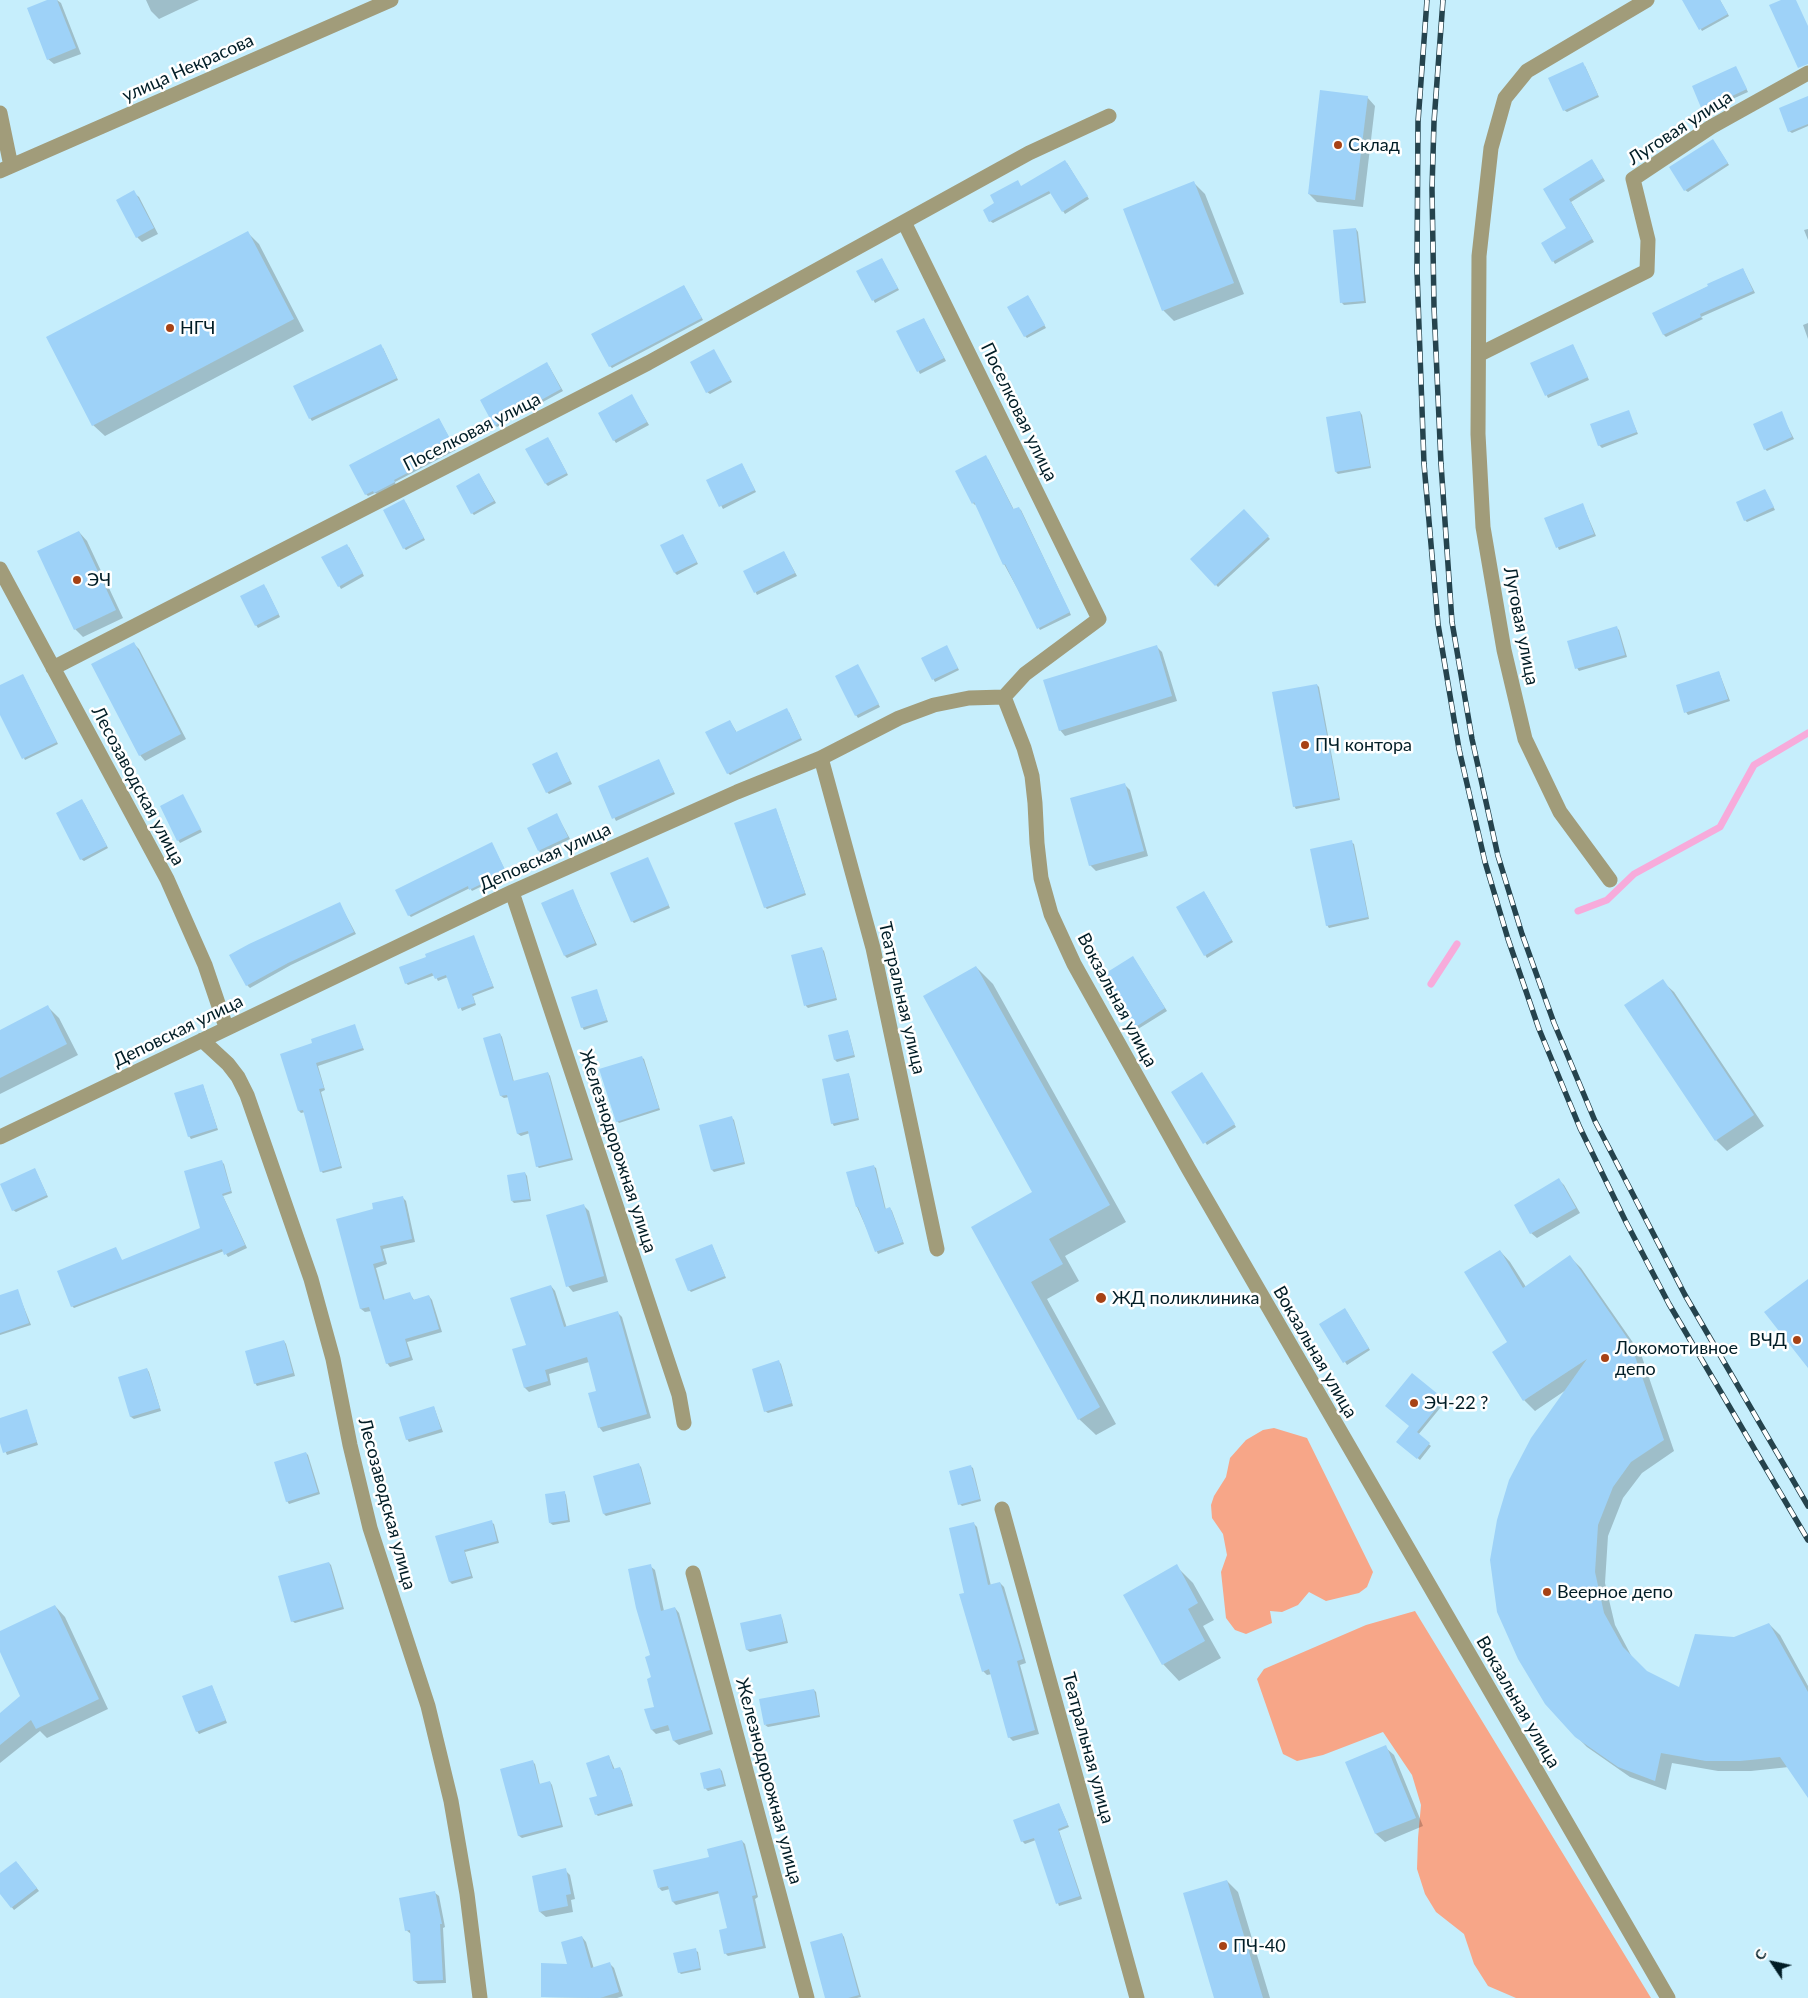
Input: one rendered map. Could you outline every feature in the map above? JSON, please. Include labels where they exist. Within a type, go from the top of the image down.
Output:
[{"type":"street","name":"улица Некрасова","points":[[6,168],[391,0]]},
{"type":"street","name":"Луговая улица","points":[[1610,880],[1560,812],[1525,738],[1504,650],[1483,527],[1478,434],[1480,354],[1479,256],[1491,148],[1505,98],[1528,71],[1647,0]]},
{"type":"street","name":"Луговая улица","points":[[1480,354],[1647,271],[1648,240],[1633,179],[1711,127],[1808,73]]},
{"type":"street","points":[[0,113],[6,168]]},
{"type":"street","name":"Поселковая улица","points":[[53,668],[648,363],[1029,153],[1109,116]]},
{"type":"street","name":"Поселковая улица","points":[[904,222],[1099,619],[1025,674],[1004,697]]},
{"type":"street","name":"Лесозаводская улица","points":[[0,569],[167,879],[205,966],[226,1027]]},
{"type":"street","name":"Деповская улица","points":[[0,1137],[226,1027],[512,892],[737,792],[821,758],[899,718],[934,705],[969,698],[1004,697]]},
{"type":"street","name":"Вокзальная улица","points":[[1004,697],[1024,748],[1032,776],[1040,878],[1051,914],[1074,964],[1188,1168],[1668,1998]]},
{"type":"street","name":"Театральная улица","points":[[821,758],[872,948],[937,1249]]},
{"type":"street","name":"Железнодорожная улица","points":[[512,892],[679,1395],[684,1423]]},
{"type":"street","name":"Лесозаводская улица","points":[[202,1040],[228,1064],[238,1077],[247,1095],[310,1279],[333,1359],[350,1445],[370,1528],[428,1706],[451,1801],[467,1894],[480,1998]]},
{"type":"street","name":"Театральная улица","points":[[1002,1509],[1137,1998]]},
{"type":"street","name":"Железнодорожная улица","points":[[693,1573],[808,1998]]},
{"type":"shaded area","points":[[1274,1428],[1307,1438],[1373,1572],[1367,1587],[1359,1593],[1326,1601],[1309,1592],[1298,1605],[1282,1612],[1270,1611],[1272,1623],[1246,1634],[1235,1630],[1226,1618],[1221,1572],[1227,1555],[1223,1534],[1212,1518],[1211,1505],[1214,1496],[1226,1477],[1230,1458],[1246,1440],[1263,1430]]},
{"type":"shaded area","points":[[1415,1611],[1651,1998],[1516,1998],[1488,1986],[1474,1964],[1464,1934],[1436,1912],[1425,1894],[1417,1869],[1421,1805],[1412,1775],[1383,1732],[1323,1755],[1297,1761],[1283,1754],[1257,1679],[1264,1669],[1366,1625]]},
{"type":"building","points":[[47,0],[57,0],[76,48],[47,60],[27,8]]},
{"type":"building","points":[[1682,0],[1720,0],[1728,14],[1699,30]]},
{"type":"building","points":[[1781,0],[1796,0],[1808,26],[1808,64],[1798,68],[1769,5]]},
{"type":"building","points":[[1583,62],[1598,95],[1563,111],[1548,78]]},
{"type":"building","points":[[1736,66],[1747,89],[1702,110],[1692,86]]},
{"type":"building","name":"Склад","points":[[1320,90],[1368,96],[1355,200],[1308,194]]},
{"type":"building","points":[[1808,96],[1808,124],[1788,132],[1779,108]]},
{"type":"building","points":[[1713,139],[1728,163],[1684,191],[1669,167]]},
{"type":"building","points":[[1592,159],[1603,178],[1569,199],[1592,239],[1552,262],[1541,243],[1566,228],[1543,189]]},
{"type":"building","points":[[1065,160],[1088,196],[1062,212],[1049,191],[989,222],[983,210],[994,203],[990,195],[1018,180],[1021,186]]},
{"type":"building","points":[[1194,181],[1234,283],[1162,311],[1123,209]]},
{"type":"building","points":[[134,190],[154,228],[136,238],[116,200]]},
{"type":"building","points":[[1356,228],[1364,301],[1340,303],[1333,230]]},
{"type":"building","name":"НГЧ","points":[[248,231],[294,319],[92,426],[46,337]]},
{"type":"building","points":[[882,258],[898,288],[872,301],[856,271]]},
{"type":"building","points":[[1743,268],[1753,291],[1700,314],[1701,317],[1663,335],[1652,313],[1708,286],[1707,284]]},
{"type":"building","points":[[684,285],[702,318],[609,367],[591,334]]},
{"type":"building","points":[[1028,295],[1045,325],[1024,337],[1007,307]]},
{"type":"building","points":[[924,318],[944,358],[917,372],[896,331]]},
{"type":"building","points":[[381,344],[397,378],[309,419],[293,386]]},
{"type":"building","points":[[1573,344],[1588,377],[1545,396],[1530,363]]},
{"type":"building","points":[[714,349],[731,380],[706,393],[690,362]]},
{"type":"building","points":[[547,362],[561,389],[494,426],[480,400]]},
{"type":"building","points":[[632,394],[647,422],[613,441],[598,413]]},
{"type":"building","points":[[1629,410],[1637,432],[1598,446],[1590,424]]},
{"type":"building","points":[[1360,411],[1370,466],[1335,472],[1326,417]]},
{"type":"building","points":[[1782,411],[1792,437],[1764,450],[1753,424]]},
{"type":"building","points":[[439,418],[455,448],[394,480],[395,482],[374,493],[373,491],[365,495],[349,465]]},
{"type":"building","points":[[548,437],[567,473],[545,484],[525,449]]},
{"type":"building","points":[[986,455],[1013,509],[1019,507],[1070,612],[1037,629],[1005,564],[1003,565],[974,502],[972,504],[955,471]]},
{"type":"building","points":[[742,463],[755,490],[719,507],[706,480]]},
{"type":"building","points":[[479,473],[494,501],[471,514],[456,486]]},
{"type":"building","points":[[1765,489],[1774,507],[1744,521],[1736,502]]},
{"type":"building","points":[[404,499],[424,538],[403,549],[383,510]]},
{"type":"building","points":[[1583,503],[1594,534],[1556,548],[1544,518]]},
{"type":"building","points":[[1244,509],[1269,536],[1215,586],[1190,559]]},
{"type":"building","name":"ЭЧ","points":[[79,531],[116,610],[74,630],[37,551]]},
{"type":"building","points":[[683,534],[697,562],[674,573],[660,545]]},
{"type":"building","points":[[347,544],[363,573],[338,587],[321,557]]},
{"type":"building","points":[[784,551],[795,573],[754,593],[743,571]]},
{"type":"building","points":[[264,584],[279,614],[255,626],[240,596]]},
{"type":"building","points":[[1617,626],[1625,655],[1575,669],[1567,641]]},
{"type":"building","points":[[134,642],[181,734],[139,756],[91,664]]},
{"type":"building","points":[[947,645],[958,668],[932,680],[921,658]]},
{"type":"building","points":[[1157,645],[1172,696],[1059,731],[1043,680]]},
{"type":"building","points":[[858,664],[879,704],[855,716],[835,676]]},
{"type":"building","points":[[1719,671],[1728,699],[1684,713],[1676,685]]},
{"type":"building","points":[[23,674],[57,742],[22,759],[0,715],[0,685]]},
{"type":"building","name":"ПЧ контора","points":[[1317,684],[1339,798],[1293,807],[1272,692]]},
{"type":"building","points":[[787,708],[801,738],[727,774],[705,732],[730,720],[736,732]]},
{"type":"building","points":[[557,752],[570,781],[546,793],[532,764]]},
{"type":"building","points":[[659,759],[674,792],[612,819],[598,786]]},
{"type":"building","points":[[1125,783],[1144,851],[1089,866],[1070,798]]},
{"type":"building","points":[[183,794],[201,829],[177,841],[160,806]]},
{"type":"building","points":[[82,799],[107,846],[80,860],[56,813]]},
{"type":"building","points":[[776,808],[805,893],[764,908],[734,823]]},
{"type":"building","points":[[557,813],[568,837],[538,851],[527,828]]},
{"type":"building","points":[[1352,840],[1368,917],[1326,926],[1310,849]]},
{"type":"building","points":[[492,842],[506,872],[469,890],[468,886],[408,916],[395,890]]},
{"type":"building","points":[[648,857],[669,905],[631,922],[610,873]]},
{"type":"building","points":[[573,889],[595,943],[564,956],[541,903]]},
{"type":"building","points":[[1204,891],[1232,940],[1204,956],[1176,907]]},
{"type":"building","points":[[340,902],[354,932],[288,963],[246,986],[229,955]]},
{"type":"building","points":[[474,935],[493,986],[472,994],[475,1003],[458,1009],[446,975],[435,979],[432,973],[405,984],[399,967],[426,957],[425,954]]},
{"type":"building","points":[[822,947],[836,998],[804,1006],[791,955]]},
{"type":"building","points":[[1133,956],[1165,1008],[1134,1028],[1101,976]]},
{"type":"building","points":[[976,966],[1110,1205],[1049,1239],[1063,1264],[1031,1282],[1100,1407],[1078,1420],[971,1227],[1032,1192],[923,996]]},
{"type":"building","points":[[1663,979],[1754,1115],[1715,1141],[1624,1005]]},
{"type":"building","points":[[597,989],[607,1020],[581,1028],[571,997]]},
{"type":"building","points":[[48,1005],[67,1044],[0,1078],[0,1030]]},
{"type":"building","points":[[355,1024],[363,1048],[316,1063],[324,1088],[319,1089],[341,1166],[320,1172],[303,1110],[298,1111],[280,1054],[312,1043],[311,1039]]},
{"type":"building","points":[[848,1030],[854,1055],[834,1060],[828,1035]]},
{"type":"building","points":[[500,1033],[513,1081],[548,1072],[571,1158],[536,1167],[528,1131],[517,1134],[507,1095],[500,1096],[483,1038]]},
{"type":"building","points":[[642,1056],[659,1108],[616,1122],[599,1069]]},
{"type":"building","points":[[1202,1072],[1235,1124],[1203,1144],[1171,1092]]},
{"type":"building","points":[[849,1073],[858,1118],[831,1124],[822,1079]]},
{"type":"building","points":[[203,1084],[217,1128],[188,1137],[174,1093]]},
{"type":"building","points":[[732,1116],[744,1162],[711,1170],[699,1125]]},
{"type":"building","points":[[222,1160],[231,1191],[222,1194],[245,1245],[224,1255],[222,1249],[71,1307],[57,1271],[116,1247],[122,1260],[200,1228],[184,1171]]},
{"type":"building","points":[[874,1165],[885,1209],[890,1207],[903,1242],[875,1252],[858,1207],[856,1207],[846,1172]]},
{"type":"building","points":[[35,1168],[47,1195],[12,1211],[0,1184]]},
{"type":"building","points":[[525,1172],[530,1199],[511,1201],[507,1175]]},
{"type":"building","points":[[1559,1178],[1576,1208],[1530,1234],[1514,1205]]},
{"type":"building","points":[[403,1196],[412,1239],[380,1246],[384,1261],[373,1264],[383,1300],[410,1292],[413,1300],[429,1295],[439,1329],[405,1339],[410,1357],[386,1364],[369,1307],[360,1309],[336,1219],[373,1209],[372,1203]]},
{"type":"building","points":[[584,1204],[604,1276],[566,1287],[546,1215]]},
{"type":"building","points":[[712,1244],[725,1276],[688,1291],[675,1259]]},
{"type":"building","name":"Веерное депо","points":[[1500,1250],[1523,1288],[1570,1255],[1630,1342],[1664,1440],[1631,1462],[1613,1487],[1598,1525],[1595,1572],[1604,1613],[1623,1647],[1647,1671],[1679,1687],[1695,1634],[1734,1637],[1769,1623],[1808,1692],[1808,1798],[1780,1757],[1740,1761],[1706,1761],[1661,1753],[1655,1781],[1618,1767],[1575,1737],[1545,1704],[1518,1659],[1497,1612],[1490,1560],[1497,1520],[1509,1480],[1531,1438],[1587,1359],[1523,1401],[1492,1352],[1507,1342],[1464,1272]]},
{"type":"building","name":"ВЧД","points":[[1808,1279],[1808,1368],[1764,1312]]},
{"type":"building","points":[[551,1285],[564,1327],[618,1311],[647,1414],[598,1428],[588,1393],[596,1391],[587,1357],[545,1370],[548,1381],[524,1388],[512,1349],[526,1345],[510,1298]]},
{"type":"building","points":[[18,1289],[29,1323],[0,1333],[0,1295]]},
{"type":"building","points":[[1345,1308],[1369,1348],[1343,1363],[1319,1324]]},
{"type":"building","points":[[284,1340],[293,1373],[254,1384],[245,1351]]},
{"type":"building","points":[[779,1360],[792,1403],[764,1412],[752,1369]]},
{"type":"building","points":[[147,1368],[160,1408],[130,1417],[118,1377]]},
{"type":"building","name":"ЭЧ-22 ?","points":[[1412,1373],[1444,1399],[1417,1432],[1430,1443],[1417,1459],[1396,1442],[1409,1426],[1385,1406]]},
{"type":"building","points":[[434,1406],[441,1429],[406,1440],[399,1417]]},
{"type":"building","points":[[27,1409],[37,1442],[3,1453],[0,1443],[0,1418]]},
{"type":"building","points":[[306,1452],[318,1492],[286,1502],[274,1462]]},
{"type":"building","points":[[639,1463],[650,1502],[603,1514],[593,1476]]},
{"type":"building","points":[[971,1465],[980,1499],[958,1505],[949,1471]]},
{"type":"building","points":[[565,1491],[568,1520],[549,1523],[545,1494]]},
{"type":"building","points":[[492,1520],[497,1541],[464,1550],[471,1576],[449,1582],[435,1536]]},
{"type":"building","points":[[974,1522],[988,1585],[1000,1582],[1023,1659],[1017,1661],[1035,1730],[1008,1738],[989,1669],[982,1672],[959,1594],[964,1593],[949,1528]]},
{"type":"building","points":[[329,1562],[342,1607],[291,1622],[278,1576]]},
{"type":"building","points":[[651,1564],[661,1611],[675,1607],[710,1730],[673,1741],[668,1725],[651,1730],[644,1709],[654,1707],[647,1679],[651,1677],[645,1657],[650,1655],[636,1608],[628,1569]]},
{"type":"building","points":[[1177,1564],[1198,1603],[1188,1609],[1205,1641],[1162,1665],[1123,1595]]},
{"type":"building","points":[[55,1605],[99,1699],[36,1729],[31,1720],[0,1745],[0,1713],[20,1696],[0,1652],[0,1631]]},
{"type":"building","points":[[781,1614],[786,1641],[746,1650],[740,1623]]},
{"type":"building","points":[[212,1685],[226,1720],[196,1732],[182,1696]]},
{"type":"building","points":[[814,1689],[819,1715],[764,1725],[759,1699]]},
{"type":"building","points":[[1386,1745],[1416,1818],[1375,1834],[1345,1762]]},
{"type":"building","points":[[609,1755],[613,1769],[620,1767],[632,1803],[595,1815],[589,1798],[597,1796],[586,1763]]},
{"type":"building","points":[[533,1760],[539,1784],[550,1781],[561,1825],[518,1836],[500,1769]]},
{"type":"building","points":[[720,1768],[724,1784],[704,1789],[700,1773]]},
{"type":"building","points":[[1059,1803],[1068,1825],[1058,1829],[1080,1896],[1056,1904],[1034,1838],[1021,1842],[1013,1820]]},
{"type":"building","points":[[742,1840],[756,1895],[752,1896],[763,1946],[724,1954],[719,1930],[727,1928],[718,1891],[672,1902],[668,1886],[658,1888],[653,1870],[709,1857],[707,1849]]},
{"type":"building","points":[[16,1861],[37,1888],[11,1908],[0,1894],[0,1873]]},
{"type":"building","points":[[566,1868],[571,1894],[566,1895],[568,1906],[539,1912],[532,1876]]},
{"type":"building","name":"ПЧ-40","points":[[1227,1880],[1263,1998],[1214,1998],[1183,1893]]},
{"type":"building","points":[[435,1891],[442,1924],[440,1924],[443,1980],[413,1981],[410,1930],[405,1931],[399,1898]]},
{"type":"building","points":[[842,1933],[859,1995],[848,1998],[825,1998],[810,1942]]},
{"type":"building","points":[[582,1936],[591,1968],[610,1962],[619,1992],[600,1998],[541,1997],[541,1963],[567,1964],[561,1942]]},
{"type":"building","points":[[696,1948],[700,1968],[678,1973],[673,1953]]},
{"type":"waterway","points":[[1578,911],[1607,900],[1634,874],[1720,827],[1754,765],[1808,733]]},
{"type":"waterway","points":[[1431,984],[1457,944]]},
{"type":"railway","points":[[1427,0],[1418,122],[1417,271],[1424,464],[1438,624],[1459,749],[1485,862],[1508,939],[1539,1029],[1580,1128],[1669,1304],[1808,1540]]},
{"type":"railway","points":[[1443,0],[1434,122],[1432,189],[1434,307],[1441,464],[1452,622],[1472,739],[1498,856],[1522,934],[1554,1023],[1595,1121],[1685,1295],[1808,1506]]},
{"type":"place","name":"Склад","points":[[1338,145]]},
{"type":"place","name":"НГЧ","points":[[170,328]]},
{"type":"place","name":"ЭЧ","points":[[77,580]]},
{"type":"place","name":"ПЧ контора","points":[[1305,745]]},
{"type":"place","name":"ЖД поликлиника","points":[[1101,1298]]},
{"type":"place","name":"ВЧД","points":[[1797,1340]]},
{"type":"place","name":"Локомотивное депо","points":[[1605,1358]]},
{"type":"place","name":"ЭЧ-22 ?","points":[[1414,1403]]},
{"type":"place","name":"Веерное депо","points":[[1547,1592]]},
{"type":"place","name":"ПЧ-40","points":[[1223,1946]]}]
